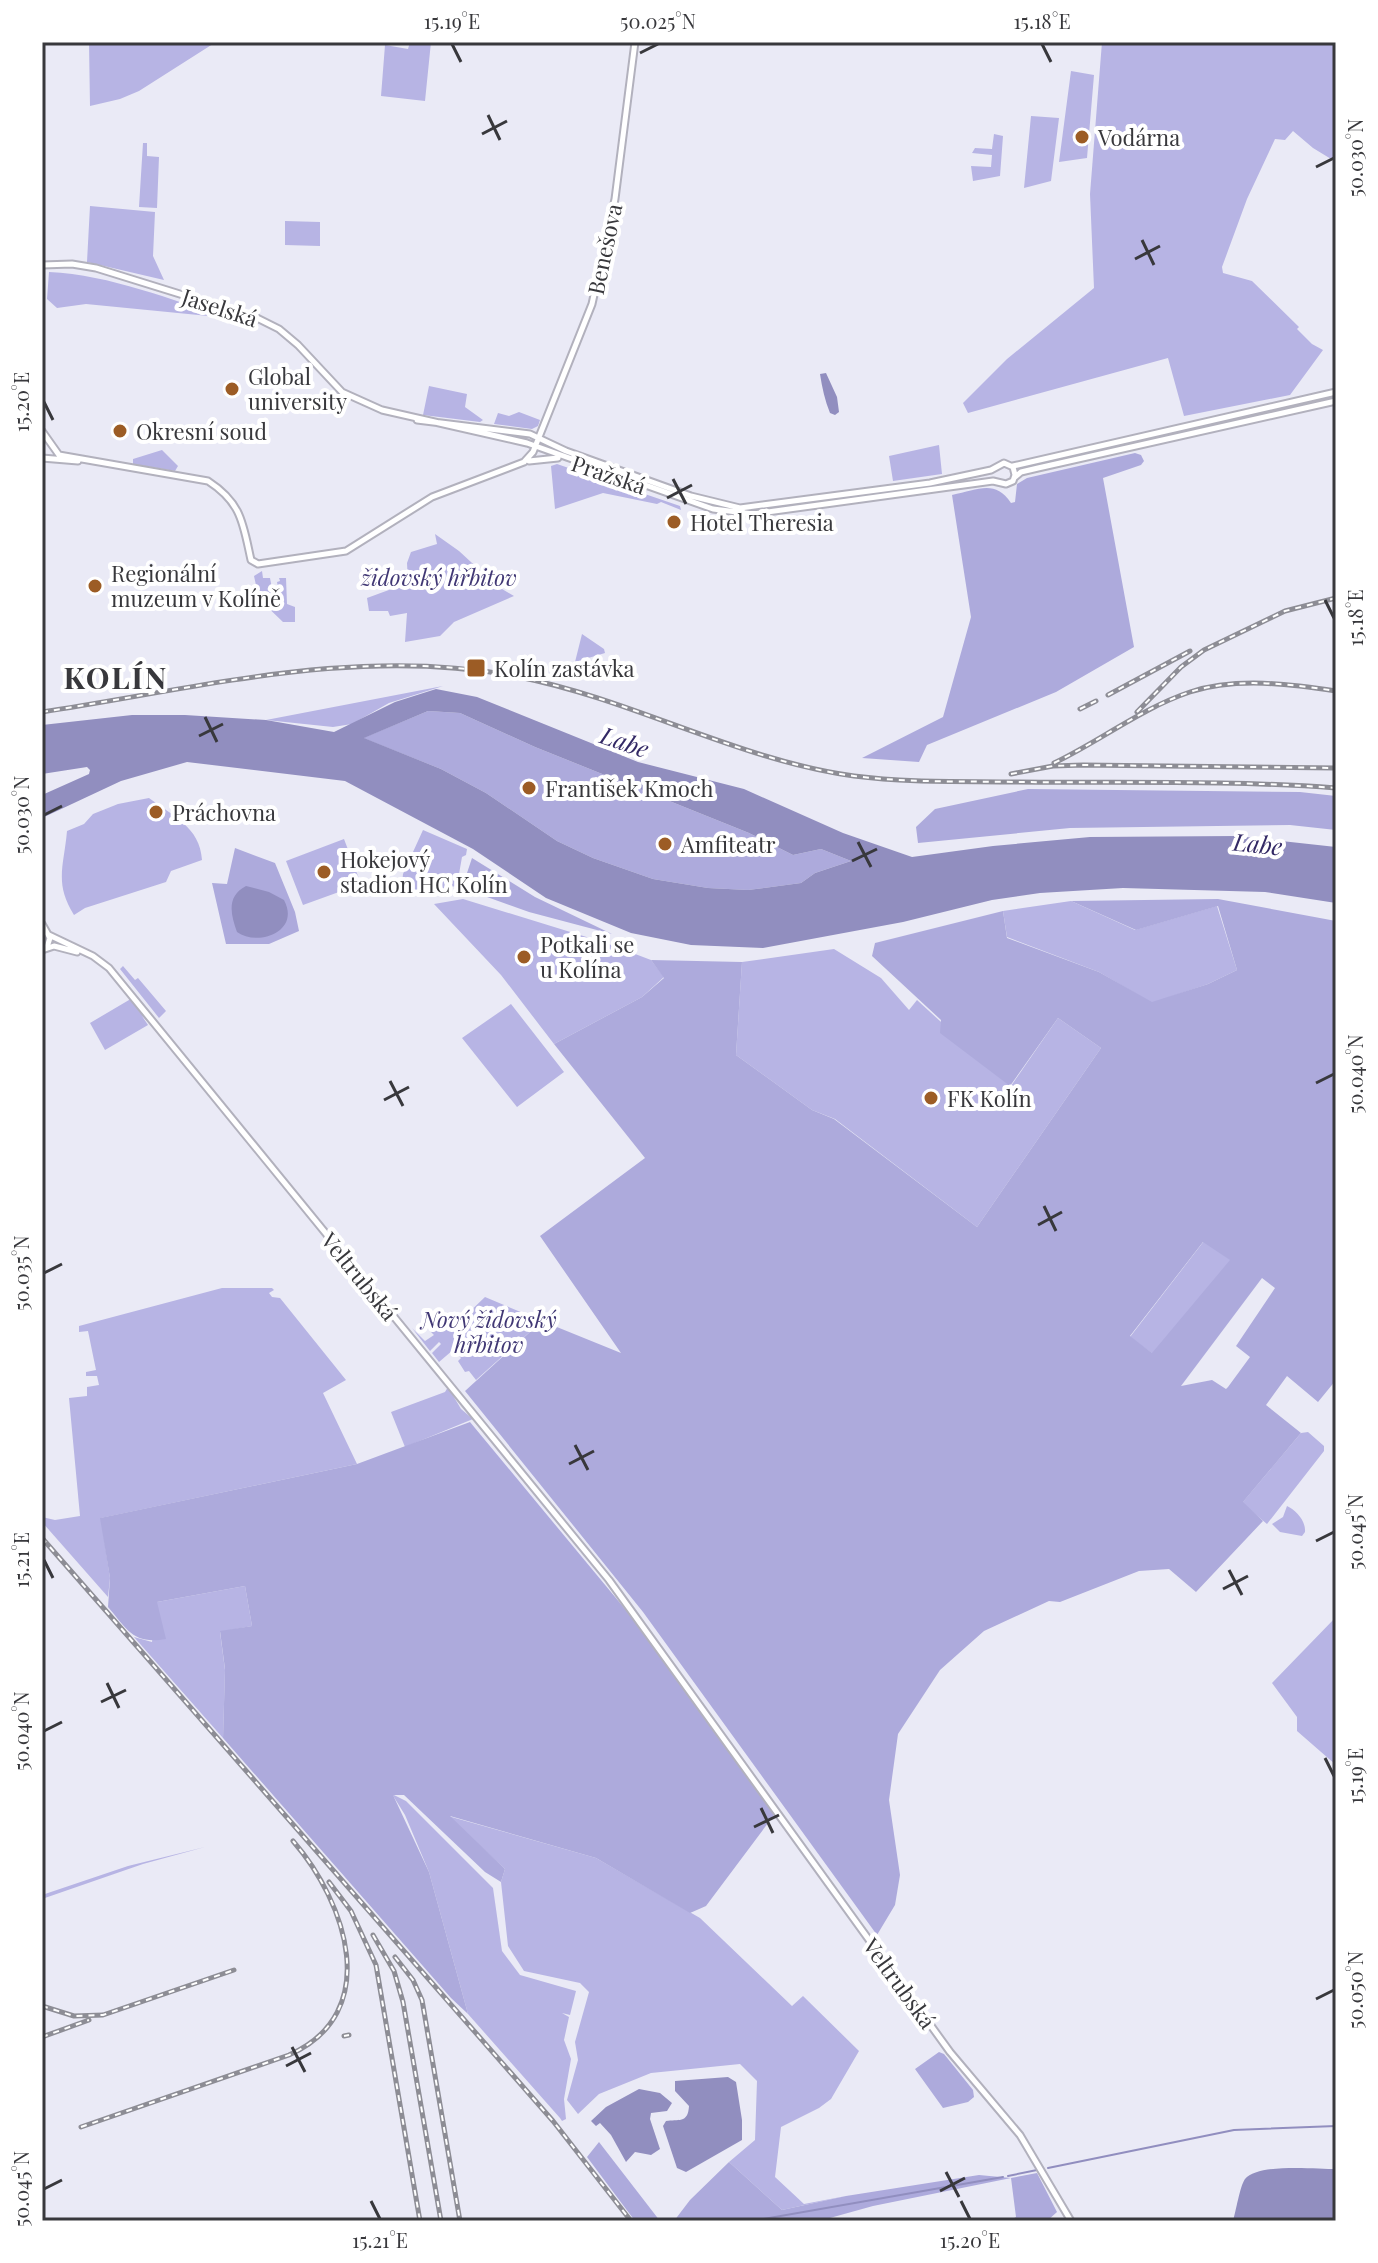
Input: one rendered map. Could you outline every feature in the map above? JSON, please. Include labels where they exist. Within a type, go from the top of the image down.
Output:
[{"type":"street","name":"Benešova","points":[[535,446],[592,304],[615,199],[635,42]]},
{"type":"street","name":"Jaselská","points":[[42,265],[72,264],[96,268],[257,318],[279,329],[298,345],[342,392],[382,410],[417,420],[535,446]]},
{"type":"street","points":[[1336,392],[1017,466],[1009,464],[997,467],[995,476],[999,483],[1008,484],[1020,473],[1029,470],[1336,401]]},
{"type":"street","name":"Jaselská","points":[[417,420],[539,438]]},
{"type":"street","points":[[42,431],[57,454],[201,478],[216,486],[238,511],[245,525],[253,563],[346,551],[432,497],[524,462],[539,458],[563,458]]},
{"type":"street","name":"Pražská","points":[[539,438],[566,451],[691,496],[743,508],[930,483],[997,467]]},
{"type":"street","points":[[43,446],[52,448]]},
{"type":"street","name":"Pražská","points":[[535,446],[701,506],[743,514],[931,488],[993,481],[999,483]]},
{"type":"street","points":[[524,462],[535,446]]},
{"type":"street","points":[[44,457],[52,455],[52,448]]},
{"type":"street","points":[[44,457],[99,462]]},
{"type":"street","points":[[1009,464],[1015,470],[1014,479]]},
{"type":"street","points":[[42,924],[50,941],[43,950]]},
{"type":"street","points":[[46,933],[93,956]]},
{"type":"street","points":[[43,950],[54,946],[93,956]]},
{"type":"street","name":"Veltrubská","points":[[93,956],[104,963],[123,985],[609,1580],[958,2064],[1015,2128],[1039,2163],[1071,2221]]},
{"type":"green space","points":[[89,42],[216,42],[139,91],[90,106]]},
{"type":"green space","points":[[410,42],[431,42],[425,101],[381,96],[385,45],[408,49]]},
{"type":"green space","points":[[1102,42],[1336,42],[1336,162],[1293,131],[1285,140],[1275,139],[1247,199],[1222,267],[1223,273],[1252,281],[1312,344],[1323,350],[1290,395],[1184,416],[1168,358],[968,413],[963,403],[1007,359],[1094,288],[1090,194]]},
{"type":"green space","points":[[1071,71],[1094,75],[1087,158],[1059,162]]},
{"type":"green space","points":[[1031,116],[1059,118],[1051,181],[1024,188]]},
{"type":"green space","points":[[994,134],[1003,136],[1000,176],[973,181],[971,166],[991,167],[992,155],[972,153],[975,148],[992,149]]},
{"type":"green space","points":[[143,143],[147,143],[147,156],[159,157],[157,208],[139,207]]},
{"type":"green space","points":[[90,206],[155,212],[153,256],[164,280],[87,262]]},
{"type":"green space","points":[[285,221],[320,222],[320,246],[285,245]]},
{"type":"green space","points":[[49,272],[118,283],[229,318],[86,304],[57,308],[47,299]]},
{"type":"green space","points":[[429,386],[467,394],[465,407],[483,420],[423,415]]},
{"type":"green space","points":[[519,412],[540,420],[538,426],[532,429],[494,424],[498,413],[509,416]]},
{"type":"green space","points":[[939,445],[942,474],[893,481],[889,456]]},
{"type":"green space","points":[[162,450],[178,466],[175,471],[133,464],[133,459]]},
{"type":"green space","points":[[557,464],[680,506],[681,510],[661,502],[657,504],[603,493],[555,509],[551,466]]},
{"type":"green space","name":"židovský hřbitov","points":[[435,534],[497,586],[514,596],[454,622],[440,636],[405,642],[407,613],[390,616],[388,611],[369,611],[367,598],[408,583],[407,563],[411,552],[437,544]]},
{"type":"green space","points":[[262,571],[263,578],[270,578],[273,594],[267,595],[269,605],[281,603],[277,582],[279,578],[286,578],[287,604],[295,607],[295,622],[283,622],[259,599],[254,576]]},
{"type":"green space","points":[[582,634],[604,649],[605,653],[575,662]]},
{"type":"green space","points":[[443,686],[389,703],[352,724],[333,727],[266,720]]},
{"type":"green space","points":[[149,798],[191,831],[202,860],[171,871],[166,882],[85,908],[74,915],[62,884],[67,831],[84,824],[93,814],[118,804]]},
{"type":"green space","points":[[423,830],[467,849],[462,857],[459,874],[462,876],[456,886],[401,896],[403,874]]},
{"type":"green space","name":"Hokejový stadion HC Kolín","points":[[344,839],[361,884],[303,905],[286,861]]},
{"type":"green space","points":[[463,899],[651,960],[664,977],[642,997],[554,1044],[501,975],[434,904]]},
{"type":"green space","points":[[1071,901],[1135,930],[1217,906],[1237,970],[1208,984],[1152,1003],[1099,972],[1007,937],[1003,911]]},
{"type":"green space","name":"FK Kolín","points":[[834,949],[881,978],[909,1010],[917,1000],[1011,1086],[1058,1018],[1101,1048],[977,1227],[835,1119],[812,1110],[736,1055],[742,962]]},
{"type":"green space","points":[[123,966],[135,980],[138,978],[166,1011],[159,1018],[120,969]]},
{"type":"green space","points":[[129,997],[150,1024],[142,1016],[148,1025],[105,1050],[90,1023],[129,1000]]},
{"type":"green space","points":[[511,1004],[564,1072],[517,1107],[462,1038]]},
{"type":"green space","points":[[1204,1241],[1231,1260],[1153,1354],[1130,1337]]},
{"type":"green space","points":[[222,1288],[272,1288],[274,1290],[269,1293],[272,1297],[280,1298],[346,1380],[323,1393],[357,1464],[101,1518],[110,1578],[108,1597],[42,1522],[42,1517],[55,1520],[80,1516],[69,1398],[87,1396],[87,1387],[99,1385],[97,1376],[86,1376],[86,1372],[96,1370],[88,1331],[79,1332],[79,1326]]},
{"type":"green space","name":"Nový židovský hřbitov","points":[[485,1297],[542,1321],[476,1380],[469,1371],[465,1372],[458,1361],[461,1358],[453,1350],[439,1362],[432,1353],[441,1344],[439,1342],[430,1351],[412,1328],[425,1341],[443,1323],[447,1327],[461,1320]]},
{"type":"green space","points":[[448,1387],[461,1409],[473,1419],[405,1447],[391,1412],[445,1392]]},
{"type":"green space","points":[[1308,1432],[1324,1446],[1324,1451],[1267,1524],[1242,1503],[1301,1433]]},
{"type":"green space","points":[[1287,1506],[1302,1520],[1305,1532],[1302,1536],[1280,1532],[1272,1524],[1283,1517]]},
{"type":"green space","points":[[245,1586],[252,1626],[220,1632],[225,1670],[223,1738],[134,1637],[152,1642],[157,1602]]},
{"type":"green space","points":[[1336,1617],[1336,1765],[1297,1731],[1297,1717],[1272,1683]]},
{"type":"green space","points":[[392,1794],[406,1801],[493,1888],[502,1951],[520,1975],[576,1991],[570,2015],[562,2013],[569,2017],[564,2040],[571,2059],[564,2099],[566,2119],[562,2121],[468,2014],[429,1872],[405,1815]]},
{"type":"green space","points":[[448,1816],[596,1858],[700,1918],[792,2006],[803,1996],[859,2051],[831,2099],[781,2127],[775,2177],[804,2204],[846,2196],[782,2210],[729,2162],[755,2140],[757,2081],[740,2064],[651,2073],[599,2094],[578,2114],[567,2100],[578,2060],[575,2042],[589,1992],[580,1983],[524,1971],[508,1946],[501,1882],[505,1869]]},
{"type":"green space","points":[[205,1847],[143,1864],[42,1899],[42,1895],[128,1866]]},
{"type":"shaded area","points":[[1135,453],[1141,455],[1144,461],[1141,465],[1103,478],[1134,647],[1056,692],[927,745],[919,762],[862,758],[943,717],[971,617],[952,495],[985,488],[999,491],[1011,503],[1015,502],[1017,484],[1027,478]]},
{"type":"shaded area","points":[[428,711],[460,713],[535,747],[749,833],[793,855],[821,849],[851,861],[815,873],[801,883],[748,890],[708,888],[653,879],[593,858],[557,841],[486,793],[441,769],[363,738]]},
{"type":"shaded area","points":[[1028,789],[1300,792],[1336,796],[1336,830],[1290,825],[1070,828],[918,843],[916,827],[935,809]]},
{"type":"shaded area","points":[[235,848],[275,863],[295,912],[299,931],[269,944],[226,944],[212,883],[227,884]]},
{"type":"shaded area","points":[[472,858],[535,897],[612,934],[529,912],[462,888]]},
{"type":"shaded area","points":[[1218,899],[1336,921],[1336,1380],[1318,1402],[1287,1376],[1266,1405],[1301,1433],[1243,1502],[1263,1521],[1196,1592],[1169,1569],[1139,1571],[1060,1602],[1049,1601],[984,1631],[940,1670],[898,1734],[889,1800],[900,1875],[895,1905],[877,1935],[643,1612],[465,1391],[542,1321],[621,1353],[540,1236],[645,1158],[554,1044],[642,997],[664,978],[651,960],[742,962],[736,1055],[812,1110],[834,1119],[977,1227],[1101,1048],[1058,1018],[1010,1086],[940,1033],[941,1020],[872,956],[875,943],[1003,911],[1007,938],[1099,972],[1152,1002],[1208,984],[1237,970],[1218,906],[1136,930],[1071,901]],"holes":[[[1203,1242],[1230,1260],[1152,1353],[1130,1336]],[[1262,1278],[1275,1288],[1236,1346],[1250,1357],[1228,1387],[1226,1389],[1212,1380],[1181,1386]]]},
{"type":"shaded area","points":[[470,1422],[630,1615],[774,1815],[706,1906],[690,1913],[596,1858],[450,1816],[505,1869],[501,1882],[485,1872],[404,1795],[393,1795],[429,1872],[468,2014],[223,1738],[225,1669],[220,1631],[252,1626],[245,1586],[157,1602],[166,1639],[146,1640],[138,1637],[108,1607],[110,1578],[100,1518],[357,1464]]},
{"type":"shaded area","points":[[939,2052],[973,2090],[974,2097],[968,2102],[943,2108],[915,2069]]},
{"type":"shaded area","points":[[599,2142],[660,2221],[635,2221],[587,2157]]},
{"type":"shaded area","points":[[729,2162],[782,2210],[846,2196],[979,2175],[1011,2178],[873,2206],[819,2221],[674,2221],[690,2200]]},
{"type":"shaded area","points":[[1037,2173],[1057,2212],[1047,2221],[1009,2221],[1016,2217],[1011,2178]]},
{"type":"water","points":[[826,373],[837,397],[839,412],[835,415],[830,413],[823,389],[820,374]]},
{"type":"water","name":"Labe","points":[[436,689],[477,697],[638,762],[744,789],[843,833],[912,857],[1090,837],[1237,836],[1336,847],[1336,903],[1265,892],[1123,888],[1040,893],[992,900],[903,922],[763,948],[691,945],[631,933],[546,898],[473,849],[345,781],[187,762],[121,781],[42,818],[42,795],[89,774],[90,770],[87,767],[42,774],[42,725],[132,715],[185,715],[266,720],[334,732],[395,702]],"holes":[[[428,711],[460,713],[535,747],[749,833],[793,855],[821,849],[851,861],[815,873],[801,883],[748,890],[708,888],[653,879],[593,858],[557,841],[486,793],[441,769],[364,738]]]},
{"type":"water","points":[[246,886],[284,900],[288,911],[287,921],[274,934],[255,938],[237,932],[233,900]]},
{"type":"water","points":[[728,2077],[736,2082],[742,2140],[686,2172],[677,2168],[663,2126],[666,2121],[687,2116],[689,2106],[675,2091],[675,2081]]},
{"type":"water","points":[[639,2089],[660,2093],[672,2103],[667,2111],[651,2113],[650,2119],[660,2149],[651,2155],[635,2152],[626,2162],[611,2135],[600,2123],[596,2126],[591,2121],[606,2107]]},
{"type":"water","points":[[1288,2168],[1336,2169],[1336,2221],[1233,2221],[1243,2182],[1252,2174]]},
{"type":"waterway","points":[[1048,2168],[1234,2130],[1336,2126]]},
{"type":"waterway","points":[[1008,2176],[1037,2170]]},
{"type":"waterway","points":[[752,2221],[1003,2177]]},
{"type":"railway","points":[[1137,712],[1181,667],[1204,650],[1285,611],[1336,598]]},
{"type":"railway","points":[[1108,695],[1190,651]]},
{"type":"railway","points":[[42,712],[280,674],[340,668],[459,668],[562,687],[769,757],[854,776],[895,780],[1218,783],[1336,788]]},
{"type":"railway","points":[[1054,763],[1155,707],[1208,687],[1263,683],[1336,691]]},
{"type":"railway","points":[[1080,709],[1096,701]]},
{"type":"railway","points":[[1011,774],[1053,766],[1083,765],[1336,768]]},
{"type":"railway","points":[[42,1538],[553,2121],[631,2221]]},
{"type":"railway","points":[[81,2127],[289,2055],[319,2036],[337,2012],[346,1985],[346,1955],[340,1924],[328,1894],[293,1841]]},
{"type":"railway","points":[[329,1882],[351,1911],[376,1965],[420,2221]]},
{"type":"railway","points":[[373,1935],[394,1971],[403,2002],[441,2221]]},
{"type":"railway","points":[[395,1957],[413,1980],[422,2000],[460,2221]]},
{"type":"railway","points":[[42,2006],[74,2016],[103,2015],[234,1970]]},
{"type":"railway","points":[[42,2037],[89,2020]]},
{"type":"railway","points":[[344,2036],[349,2035]]},
{"type":"place","name":"Vodárna","points":[[1082,137]]},
{"type":"place","name":"Global university","points":[[232,389]]},
{"type":"place","name":"Okresní soud","points":[[120,431]]},
{"type":"place","name":"Hotel Theresia","points":[[674,522]]},
{"type":"place","name":"Regionální muzeum v Kolíně","points":[[95,586]]},
{"type":"place","name":"Kolín zastávka","points":[[476,668]]},
{"type":"place","name":"František Kmoch","points":[[529,788]]},
{"type":"place","name":"Práchovna","points":[[156,812]]},
{"type":"place","name":"Amfiteatr","points":[[665,844]]},
{"type":"place","name":"Hokejový stadion HC Kolín","points":[[324,872]]},
{"type":"place","name":"Potkali se u Kolína","points":[[524,957]]},
{"type":"place","name":"FK Kolín","points":[[931,1098]]},
{"type":"district","name":"KOLÍN","points":[[116,677]]}]
